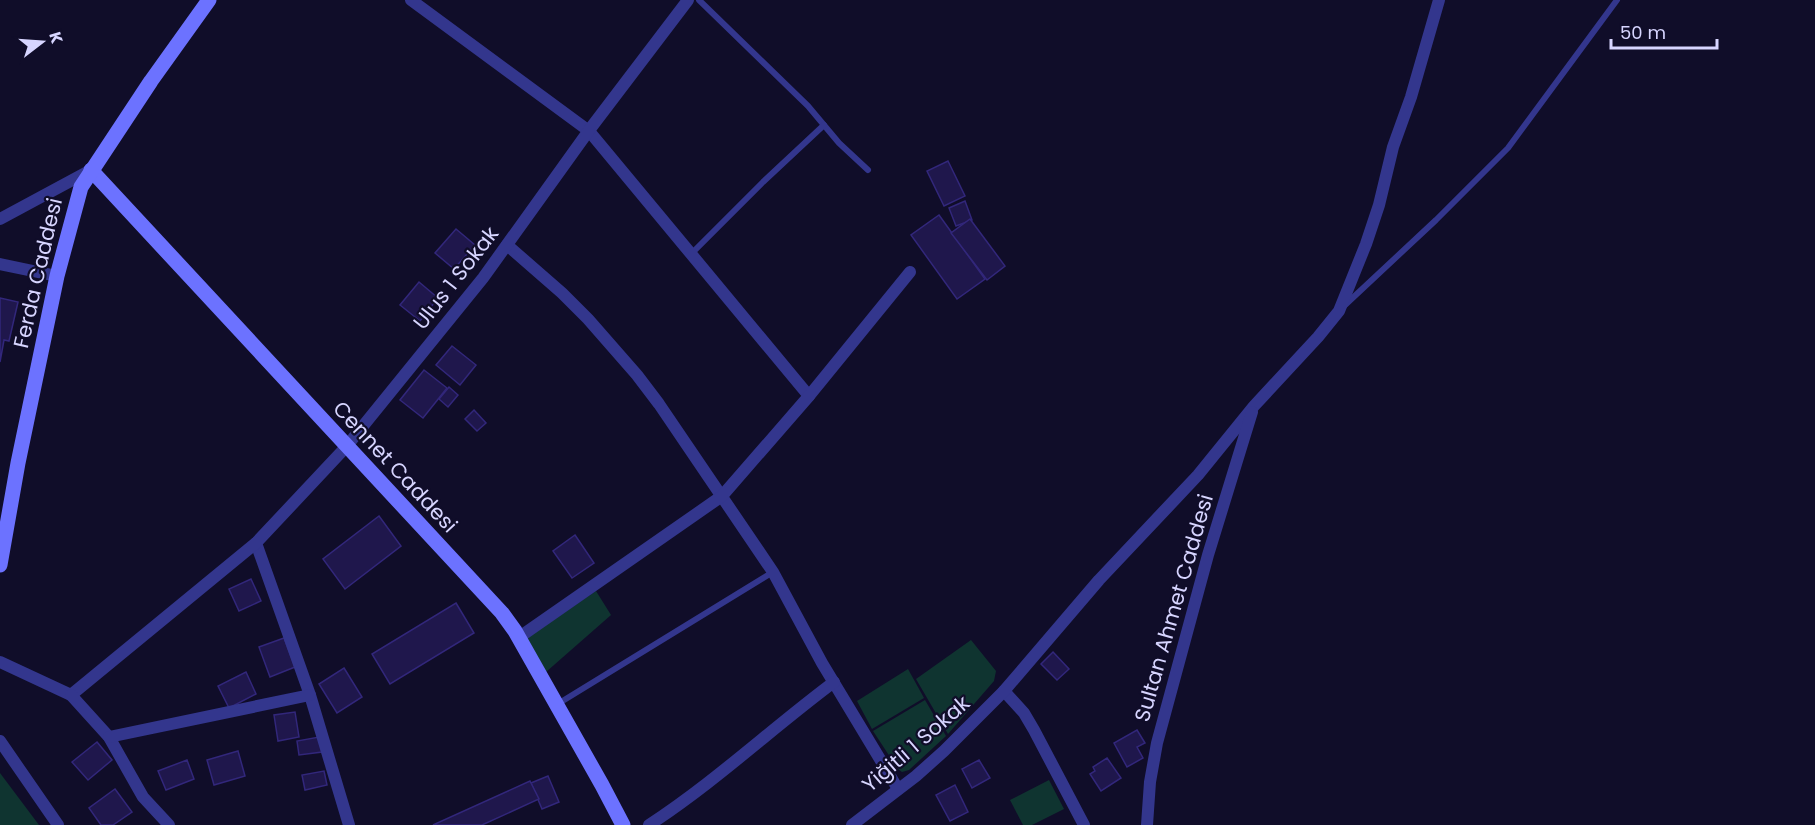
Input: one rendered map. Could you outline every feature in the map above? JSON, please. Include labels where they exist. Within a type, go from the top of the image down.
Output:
[{"type":"street","points":[[411,0],[589,130],[809,396]]},
{"type":"street","name":"Ulus 1 Sokak","points":[[71,695],[256,543],[346,447],[465,302],[589,130],[688,0]]},
{"type":"street","name":"Yiğitli 1 Sokak","points":[[852,825],[944,751],[1004,691],[1100,580],[1198,475],[1254,406],[1339,311],[1379,205],[1393,147],[1411,98],[1439,0]]},
{"type":"street","name":"Ferda Caddesi","points":[[0,565],[18,463],[57,276],[81,187],[203,2]]},
{"type":"street","points":[[0,219],[91,170]]},
{"type":"street","name":"Cennet Caddesi","points":[[91,170],[502,613],[623,825]]},
{"type":"street","points":[[507,244],[562,293],[614,347],[653,397],[773,572],[834,682],[898,789]]},
{"type":"street","points":[[0,264],[57,276]]},
{"type":"street","points":[[518,638],[722,496],[809,396],[910,272]]},
{"type":"street","name":"Sultan Ahmet Caddesi","points":[[1148,825],[1150,782],[1157,743],[1208,555],[1254,406]]},
{"type":"street","points":[[256,543],[310,695],[349,825]]},
{"type":"street","points":[[0,662],[41,679],[71,695],[109,737],[143,797],[169,825]]},
{"type":"street","points":[[649,825],[687,800],[834,682]]},
{"type":"street","points":[[1004,691],[1024,713],[1084,825]]},
{"type":"street","points":[[109,737],[310,695]]},
{"type":"street","points":[[0,741],[58,825]]},
{"type":"lane","points":[[699,0],[808,106],[839,143],[868,170]]},
{"type":"lane","points":[[1339,311],[1436,220],[1508,147],[1617,0]]},
{"type":"lane","points":[[691,254],[824,125]]},
{"type":"lane","points":[[556,705],[773,572]]},
{"type":"green space","points":[[596,591],[611,615],[546,672],[527,638]]},
{"type":"green space","points":[[971,640],[996,671],[994,681],[948,734],[916,679]]},
{"type":"green space","points":[[908,669],[924,698],[872,729],[857,701]]},
{"type":"green space","points":[[925,700],[946,736],[909,770],[902,772],[873,731]]},
{"type":"green space","points":[[0,773],[39,825],[0,825]]},
{"type":"green space","points":[[1049,780],[1064,809],[1032,825],[1023,825],[1010,800]]},
{"type":"building","points":[[948,161],[965,196],[944,206],[927,171]]},
{"type":"building","points":[[965,201],[972,220],[956,226],[949,208]]},
{"type":"building","points":[[939,215],[985,279],[957,299],[911,235]]},
{"type":"building","points":[[970,219],[1005,266],[987,280],[951,233]]},
{"type":"building","points":[[456,229],[475,245],[454,269],[435,253]]},
{"type":"building","points":[[419,282],[438,298],[420,321],[400,305]]},
{"type":"building","points":[[0,298],[18,302],[9,341],[4,340],[0,362]]},
{"type":"building","points":[[452,346],[476,365],[460,385],[436,365]]},
{"type":"building","points":[[424,370],[447,388],[423,418],[400,400]]},
{"type":"building","points":[[449,387],[458,395],[448,407],[439,399]]},
{"type":"building","points":[[474,410],[486,423],[477,431],[465,419]]},
{"type":"building","points":[[379,516],[401,546],[345,589],[323,559]]},
{"type":"building","points":[[575,535],[594,563],[572,578],[553,551]]},
{"type":"building","points":[[251,579],[261,601],[239,611],[229,589]]},
{"type":"building","points":[[456,603],[474,633],[390,684],[372,654]]},
{"type":"building","points":[[284,638],[295,667],[270,677],[259,647]]},
{"type":"building","points":[[1053,652],[1069,669],[1057,680],[1041,664]]},
{"type":"building","points":[[344,668],[362,697],[337,713],[319,684]]},
{"type":"building","points":[[246,672],[256,694],[229,708],[218,686]]},
{"type":"building","points":[[295,712],[299,737],[278,741],[274,715]]},
{"type":"building","points":[[1137,730],[1145,743],[1137,747],[1143,758],[1127,767],[1114,743]]},
{"type":"building","points":[[319,737],[322,752],[299,755],[297,741]]},
{"type":"building","points":[[97,742],[112,760],[88,780],[72,762]]},
{"type":"building","points":[[238,751],[245,776],[214,785],[207,760]]},
{"type":"building","points":[[1107,758],[1121,778],[1101,791],[1090,774],[1095,771],[1093,767]]},
{"type":"building","points":[[187,760],[194,779],[166,790],[158,771]]},
{"type":"building","points":[[979,760],[990,778],[972,788],[962,769]]},
{"type":"building","points":[[324,771],[327,785],[305,790],[302,775]]},
{"type":"building","points":[[548,776],[559,802],[542,809],[531,783]]},
{"type":"building","points":[[530,781],[539,799],[482,825],[433,825]]},
{"type":"building","points":[[955,785],[968,812],[950,821],[936,795]]},
{"type":"building","points":[[115,789],[132,812],[113,825],[101,825],[89,808]]}]
